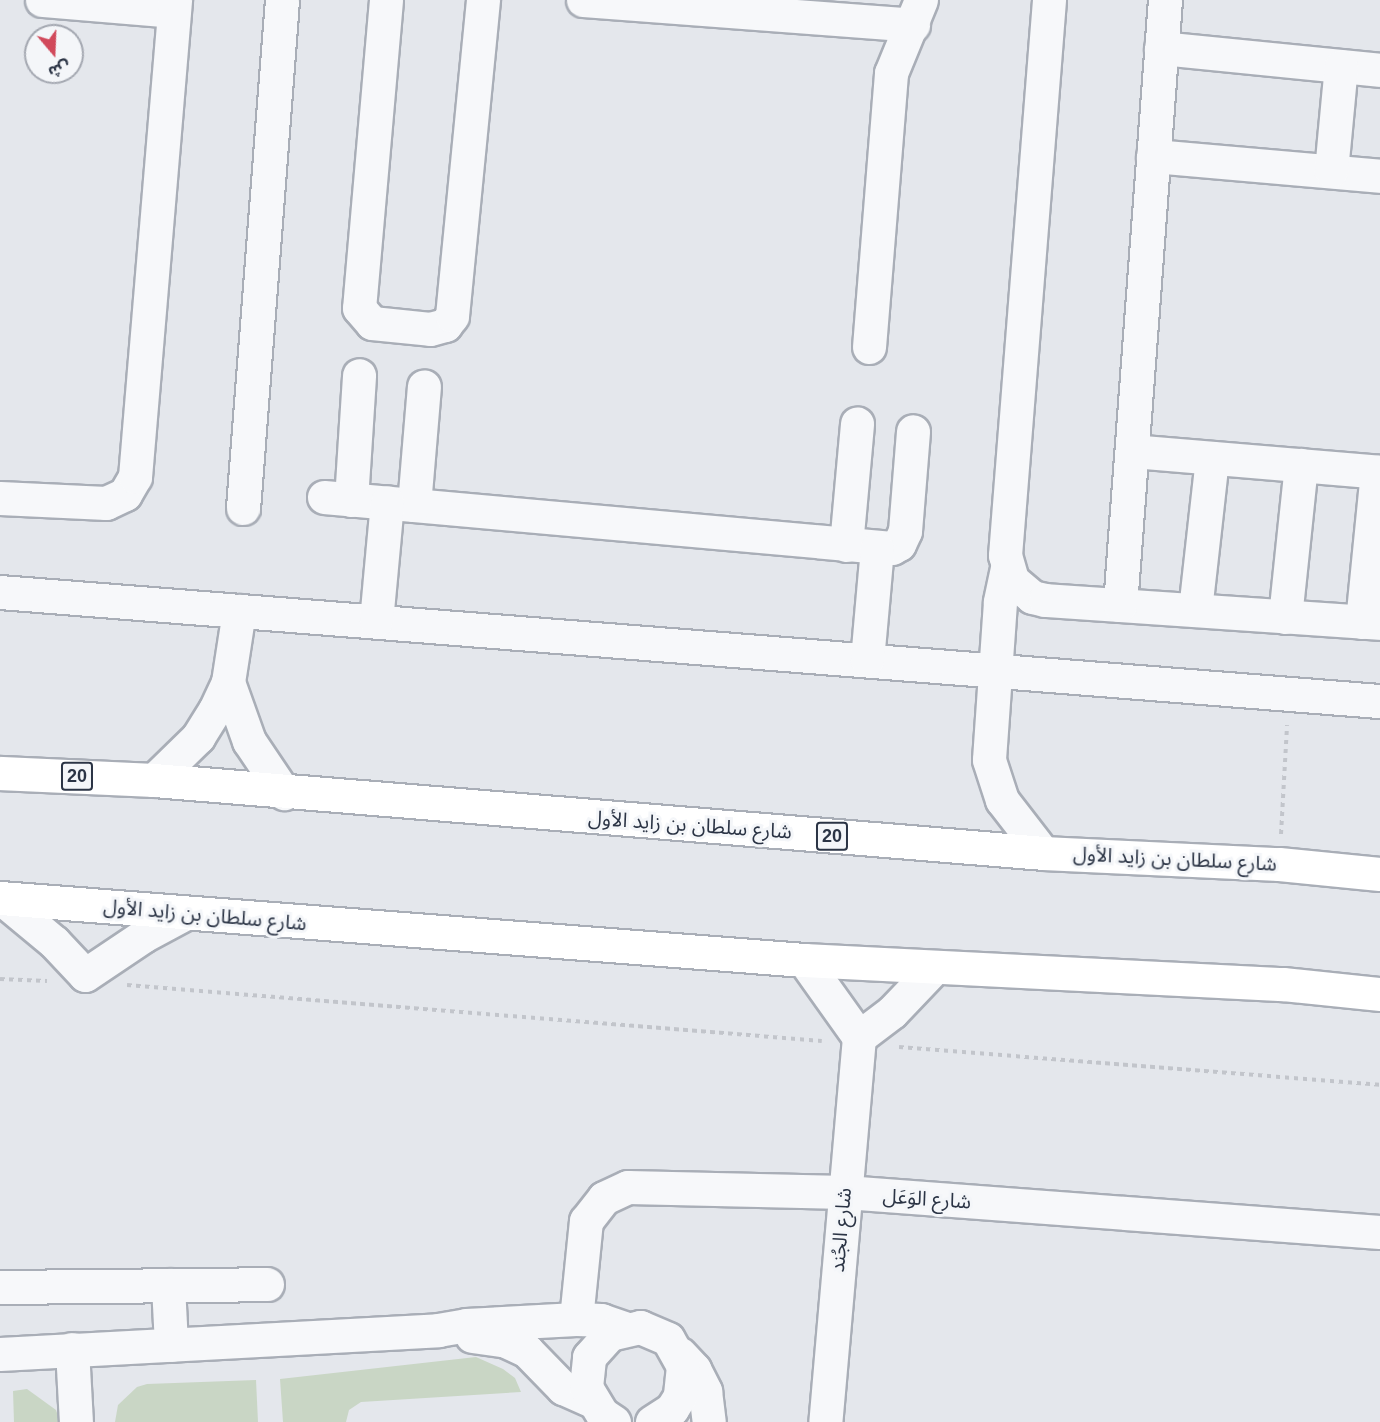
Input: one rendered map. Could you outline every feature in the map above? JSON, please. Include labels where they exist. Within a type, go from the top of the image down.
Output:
[{"type":"main road","name":"شارع سلطان بن زايد الأول","points":[[10,776],[154,780],[284,793],[1043,853],[1279,864],[1380,874]]},
{"type":"main road","name":"شارع سلطان بن زايد الأول","points":[[0,898],[184,914],[804,960],[1283,984],[1380,994]]},
{"type":"main road","points":[[1283,984],[1380,971]]},
{"type":"street","points":[[0,498],[106,503],[124,494],[135,477],[175,5],[42,0]]},
{"type":"street","points":[[243,508],[282,0]]},
{"type":"street","points":[[386,0],[359,308],[372,323],[430,329],[445,326],[452,316],[483,0]]},
{"type":"street","points":[[583,0],[917,12],[891,73],[869,347]]},
{"type":"street","points":[[1043,853],[1002,800],[991,774],[1000,602],[1007,568],[1049,0]]},
{"type":"street","points":[[1119,605],[1165,0]]},
{"type":"street","points":[[1161,48],[1380,70]]},
{"type":"street","points":[[1331,171],[1341,66]]},
{"type":"street","points":[[1153,156],[1380,176]]},
{"type":"street","points":[[359,375],[338,498],[892,548],[903,538],[914,431]]},
{"type":"street","points":[[376,621],[424,386]]},
{"type":"street","points":[[857,423],[867,660]]},
{"type":"street","points":[[1007,568],[1021,590],[1032,597],[1371,623],[1379,472],[1132,451]]},
{"type":"street","points":[[1195,610],[1212,458]]},
{"type":"street","points":[[1285,617],[1301,465]]},
{"type":"street","points":[[0,592],[1380,701]]},
{"type":"street","points":[[154,780],[198,737],[228,682],[239,611]]},
{"type":"street","points":[[228,682],[249,741],[284,793]]},
{"type":"street","points":[[0,898],[54,942],[86,975],[143,936],[184,914]]},
{"type":"street","points":[[804,960],[858,1037],[892,1012],[934,968]]},
{"type":"street","name":"شارع الجُند","points":[[825,1422],[858,1037]]},
{"type":"street","name":"شارع الوَعَل","points":[[576,1319],[586,1221],[594,1208],[615,1191],[640,1186],[844,1192],[1380,1232]]},
{"type":"street","points":[[0,1287],[267,1284]]},
{"type":"street","points":[[168,1285],[171,1345]]},
{"type":"street","points":[[0,1353],[438,1330],[466,1325],[576,1319],[601,1320],[624,1328],[654,1331],[677,1352],[700,1380],[708,1422]]},
{"type":"street","points":[[605,1415],[586,1387],[589,1357],[597,1344],[624,1328]]},
{"type":"street","points":[[438,1330],[517,1345],[537,1358],[563,1388],[605,1415]]},
{"type":"street","points":[[72,1350],[76,1422]]},
{"type":"street","points":[[652,1422],[672,1409],[680,1396],[684,1381],[677,1352]]},
{"type":"path","points":[[1279,864],[1288,694]]},
{"type":"path","points":[[0,979],[58,981]]},
{"type":"path","points":[[116,984],[826,1041]]},
{"type":"path","points":[[891,1046],[1380,1085]]},
{"type":"green space","points":[[476,1357],[503,1369],[515,1378],[521,1392],[361,1402],[349,1410],[346,1422],[283,1422],[280,1379]]},
{"type":"green space","points":[[256,1380],[258,1422],[115,1422],[118,1405],[137,1387],[147,1384]]},
{"type":"green space","points":[[27,1389],[56,1410],[60,1422],[14,1422],[13,1391]]}]
